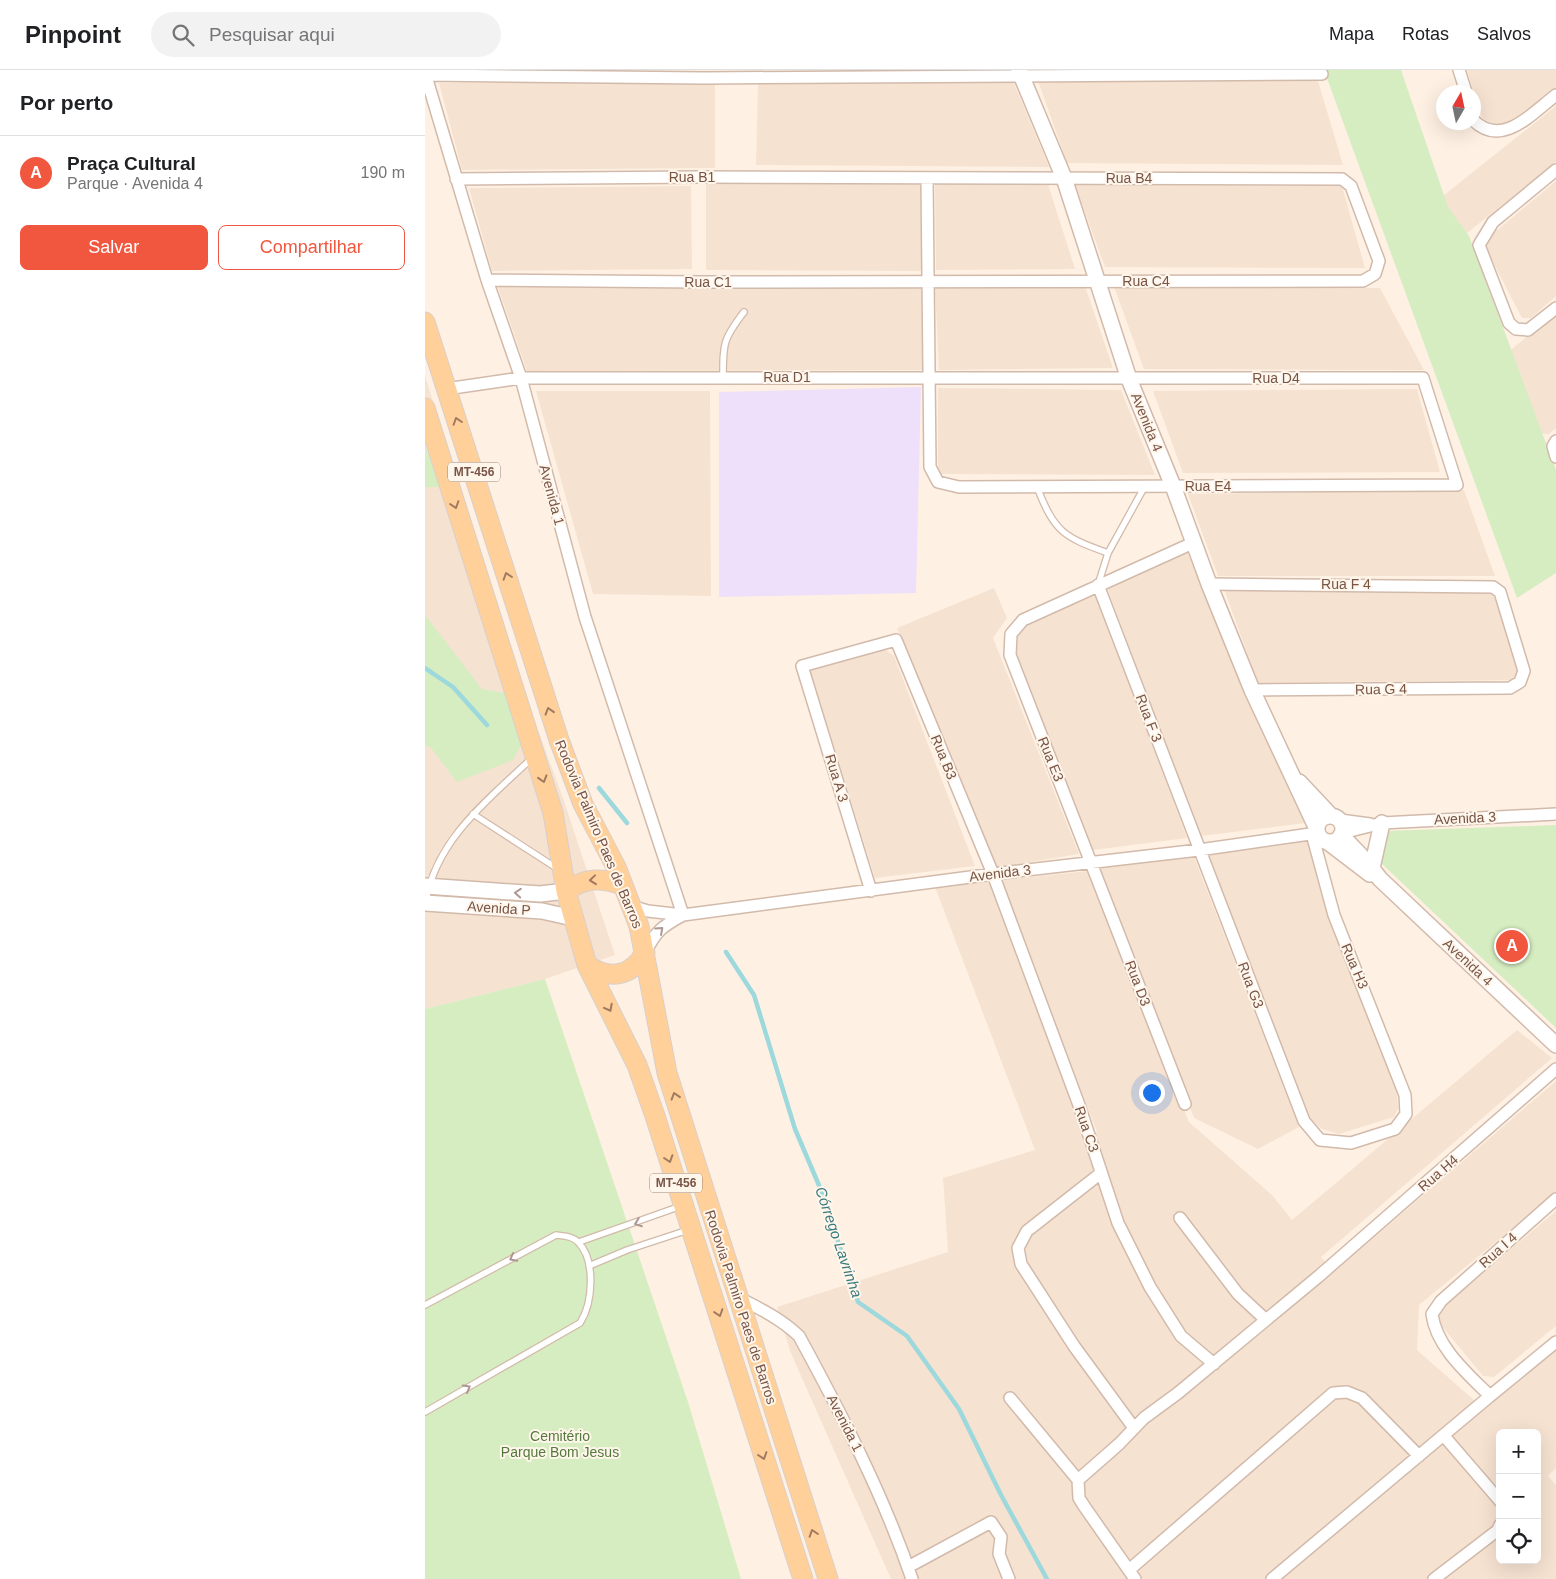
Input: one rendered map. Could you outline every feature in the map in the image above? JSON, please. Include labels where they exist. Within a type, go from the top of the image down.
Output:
[{"type":"main road","name":"Rodovia Palmiro Paes de Barros","points":[[425,322],[559,740],[583,804],[601,836],[631,906],[645,953],[667,1073],[828,1579]]},
{"type":"main road","name":"Rodovia Palmiro Paes de Barros","points":[[425,408],[553,813],[566,891],[587,965],[637,1065],[803,1579]]},
{"type":"main road","points":[[566,891],[578,883],[593,878],[608,879],[622,884]]},
{"type":"main road","points":[[587,965],[607,975],[619,975],[630,971],[639,963],[645,953]]},
{"type":"street","points":[[1459,70],[1464,85]]},
{"type":"street","points":[[425,74],[1020,72],[1323,74]]},
{"type":"street","name":"Avenida 4","points":[[1020,72],[1064,178],[1099,281],[1129,379],[1195,542],[1209,584],[1287,770],[1329,830],[1361,868],[1376,874],[1556,1045]]},
{"type":"street","name":"Avenida 1","points":[[425,74],[487,280],[521,378],[585,617],[683,916]]},
{"type":"street","points":[[1481,126],[1489,132],[1507,131],[1556,94]]},
{"type":"street","points":[[1552,311],[1529,330],[1516,329],[1509,324],[1479,245],[1493,222],[1556,170]]},
{"type":"street","name":"Rua B4","points":[[927,178],[1342,179],[1351,186],[1379,261],[1375,274],[1363,281]]},
{"type":"street","name":"Rua B1","points":[[457,179],[927,178]]},
{"type":"street","name":"Rua E4","points":[[927,178],[931,378],[930,467],[938,482],[959,487],[1457,485]]},
{"type":"street","name":"Rua C1","points":[[487,280],[929,282]]},
{"type":"street","name":"Rua C4","points":[[929,282],[1363,281]]},
{"type":"street","name":"Rua D1","points":[[447,390],[521,378],[1129,379]]},
{"type":"street","name":"Rua D4","points":[[1129,379],[1423,378],[1457,485]]},
{"type":"street","points":[[1098,585],[1195,542]]},
{"type":"street","name":"Rua F 4","points":[[1209,584],[1483,585],[1493,587],[1500,592],[1524,672],[1520,682],[1510,688]]},
{"type":"street","name":"Rua E3","points":[[1091,863],[1010,655],[1011,634],[1023,620],[1098,585]]},
{"type":"street","name":"Rua F 3","points":[[1098,585],[1199,850]]},
{"type":"street","name":"Rua A 3","points":[[871,891],[802,666],[896,640]]},
{"type":"street","name":"Rua B3","points":[[896,640],[993,874]]},
{"type":"street","name":"Rua G 4","points":[[1252,690],[1510,688]]},
{"type":"street","name":"Avenida 3","points":[[683,916],[993,874],[1199,850],[1378,824],[1556,814]]},
{"type":"street","points":[[1376,874],[1374,850],[1378,824]]},
{"type":"street","name":"Rua H3","points":[[1303,1121],[1320,1140],[1351,1143],[1395,1130],[1406,1114],[1405,1096],[1334,915],[1329,830]]},
{"type":"street","name":"Rua G3","points":[[1199,850],[1303,1121]]},
{"type":"street","name":"Rua D3","points":[[1091,863],[1185,1104]]},
{"type":"street","name":"Rua C3","points":[[993,874],[1079,1105],[1118,1222],[1149,1287],[1181,1336],[1215,1364]]},
{"type":"street","name":"Avenida P","points":[[427,886],[540,894],[566,891]]},
{"type":"street","name":"Avenida P","points":[[425,904],[542,911],[573,918]]},
{"type":"street","points":[[631,906],[648,912],[683,916]]},
{"type":"street","points":[[645,953],[654,934],[660,928],[683,916]]},
{"type":"street","name":"Rua H4","points":[[1078,1480],[1134,1428],[1215,1364],[1319,1276],[1556,1069]]},
{"type":"street","points":[[1101,1173],[1027,1232],[1018,1248],[1021,1264],[1074,1346],[1134,1428]]},
{"type":"street","name":"Rua I 4","points":[[1490,1396],[1461,1367],[1433,1328],[1432,1314],[1441,1301],[1556,1199]]},
{"type":"street","points":[[1180,1218],[1238,1294],[1265,1320]]},
{"type":"street","name":"Avenida 1","points":[[739,1298],[765,1310],[788,1325],[799,1336],[853,1437],[895,1530],[912,1579]]},
{"type":"street","points":[[1272,1579],[1490,1396],[1519,1375],[1556,1342]]},
{"type":"street","points":[[1010,1398],[1078,1480],[1079,1498],[1132,1575],[1333,1393],[1347,1392],[1362,1398],[1419,1456]]},
{"type":"street","points":[[1443,1436],[1496,1496]]},
{"type":"street","points":[[908,1567],[991,1522],[1001,1537],[999,1554],[1009,1579]]},
{"type":"street","points":[[1434,1579],[1496,1532]]},
{"type":"lane","points":[[723,377],[723,345],[728,333],[744,312]]},
{"type":"lane","points":[[1098,585],[1109,553],[1145,486]]},
{"type":"lane","points":[[1037,487],[1047,514],[1058,528],[1079,542],[1109,553]]},
{"type":"lane","points":[[425,904],[427,886],[454,837],[473,814],[535,755]]},
{"type":"lane","points":[[473,814],[563,872]]},
{"type":"lane","points":[[579,1242],[683,1205]]},
{"type":"lane","points":[[589,1266],[627,1250],[691,1229]]},
{"type":"lane","points":[[425,1305],[556,1234],[569,1236],[579,1242],[589,1266],[591,1295],[587,1313],[580,1323],[425,1412]]},
{"type":"shaded area","points":[[1467,70],[1556,70],[1556,88],[1506,125],[1493,125],[1482,118],[1481,85],[1472,85]]},
{"type":"shaded area","points":[[715,81],[715,168],[462,170],[439,83]]},
{"type":"shaded area","points":[[1013,81],[1049,167],[756,165],[758,83]]},
{"type":"shaded area","points":[[1038,81],[1318,81],[1343,165],[1067,163]]},
{"type":"shaded area","points":[[1556,106],[1556,162],[1467,233],[1439,199]]},
{"type":"shaded area","points":[[706,181],[923,182],[923,271],[706,270]]},
{"type":"shaded area","points":[[1047,181],[1075,269],[936,270],[935,184]]},
{"type":"shaded area","points":[[1556,181],[1556,296],[1531,318],[1522,318],[1486,249],[1490,236]]},
{"type":"shaded area","points":[[1075,185],[1342,186],[1365,268],[1105,267]]},
{"type":"shaded area","points":[[691,186],[692,269],[492,271],[469,188]]},
{"type":"shaded area","points":[[497,285],[926,287],[925,370],[527,371]]},
{"type":"shaded area","points":[[935,286],[1085,286],[1113,368],[939,370]]},
{"type":"shaded area","points":[[1114,287],[1380,288],[1424,370],[1144,369]]},
{"type":"shaded area","points":[[1556,312],[1556,428],[1549,434],[1530,433],[1500,359]]},
{"type":"shaded area","points":[[425,376],[538,730],[563,798],[615,955],[545,979],[425,1009]]},
{"type":"shaded area","points":[[921,387],[916,593],[719,597],[719,392]]},
{"type":"shaded area","points":[[938,388],[1121,390],[1155,475],[938,474]]},
{"type":"shaded area","points":[[1417,389],[1440,472],[1183,473],[1153,391]]},
{"type":"shaded area","points":[[536,391],[710,391],[711,596],[593,594]]},
{"type":"shaded area","points":[[1464,490],[1495,576],[1218,576],[1188,494]]},
{"type":"shaded area","points":[[1187,552],[1305,823],[1201,836],[1107,588]]},
{"type":"shaded area","points":[[994,588],[1007,618],[993,638],[1079,854],[995,868],[897,628]]},
{"type":"shaded area","points":[[1224,589],[1495,593],[1518,672],[1514,680],[1258,683]]},
{"type":"shaded area","points":[[1096,595],[1187,838],[1093,850],[1016,653],[1017,635],[1028,623]]},
{"type":"shaded area","points":[[883,648],[894,656],[975,866],[875,878],[810,670]]},
{"type":"shaded area","points":[[1306,839],[1397,1091],[1398,1109],[1394,1117],[1339,1134],[1322,1129],[1310,1118],[1208,856]]},
{"type":"shaded area","points":[[1194,857],[1299,1127],[1258,1149],[1194,1118],[1100,868]]},
{"type":"shaded area","points":[[1089,871],[1189,1122],[1272,1195],[1292,1220],[1517,1030],[1552,1058],[1321,1257],[1334,1272],[1556,1081],[1556,1193],[1419,1305],[1417,1350],[1483,1408],[1556,1347],[1556,1468],[1548,1476],[1556,1485],[1556,1579],[891,1579],[790,1351],[777,1307],[948,1252],[943,1178],[1035,1150],[935,887],[988,880],[1085,1135],[1097,1132],[1000,880]]},
{"type":"shaded area","points":[[1556,1211],[1556,1326],[1494,1377],[1483,1376],[1435,1318],[1440,1309]]},
{"type":"green space","points":[[1324,70],[1401,70],[1448,207],[1469,236],[1556,470],[1556,573],[1517,598]]},
{"type":"green space","points":[[425,446],[441,487],[425,487]]},
{"type":"green space","points":[[425,615],[482,689],[506,693],[523,742],[513,760],[457,782],[430,747],[425,746]]},
{"type":"green space","points":[[1556,825],[1556,1028],[1381,863],[1386,831]]},
{"type":"green space","name":"Cemitério Parque Bom Jesus","points":[[545,979],[688,1402],[741,1579],[425,1579],[425,1009]]},
{"type":"waterway","name":"Córrego Lavrinha","points":[[425,668],[453,687],[487,725]]},
{"type":"waterway","name":"Córrego Lavrinha","points":[[599,788],[627,823]]},
{"type":"waterway","name":"Córrego Lavrinha","points":[[726,952],[754,995],[795,1129],[821,1190],[858,1302],[907,1336],[959,1409],[1001,1495],[1047,1579]]},
{"type":"place","name":"Praça Cultural","points":[[1512,946]]}]
